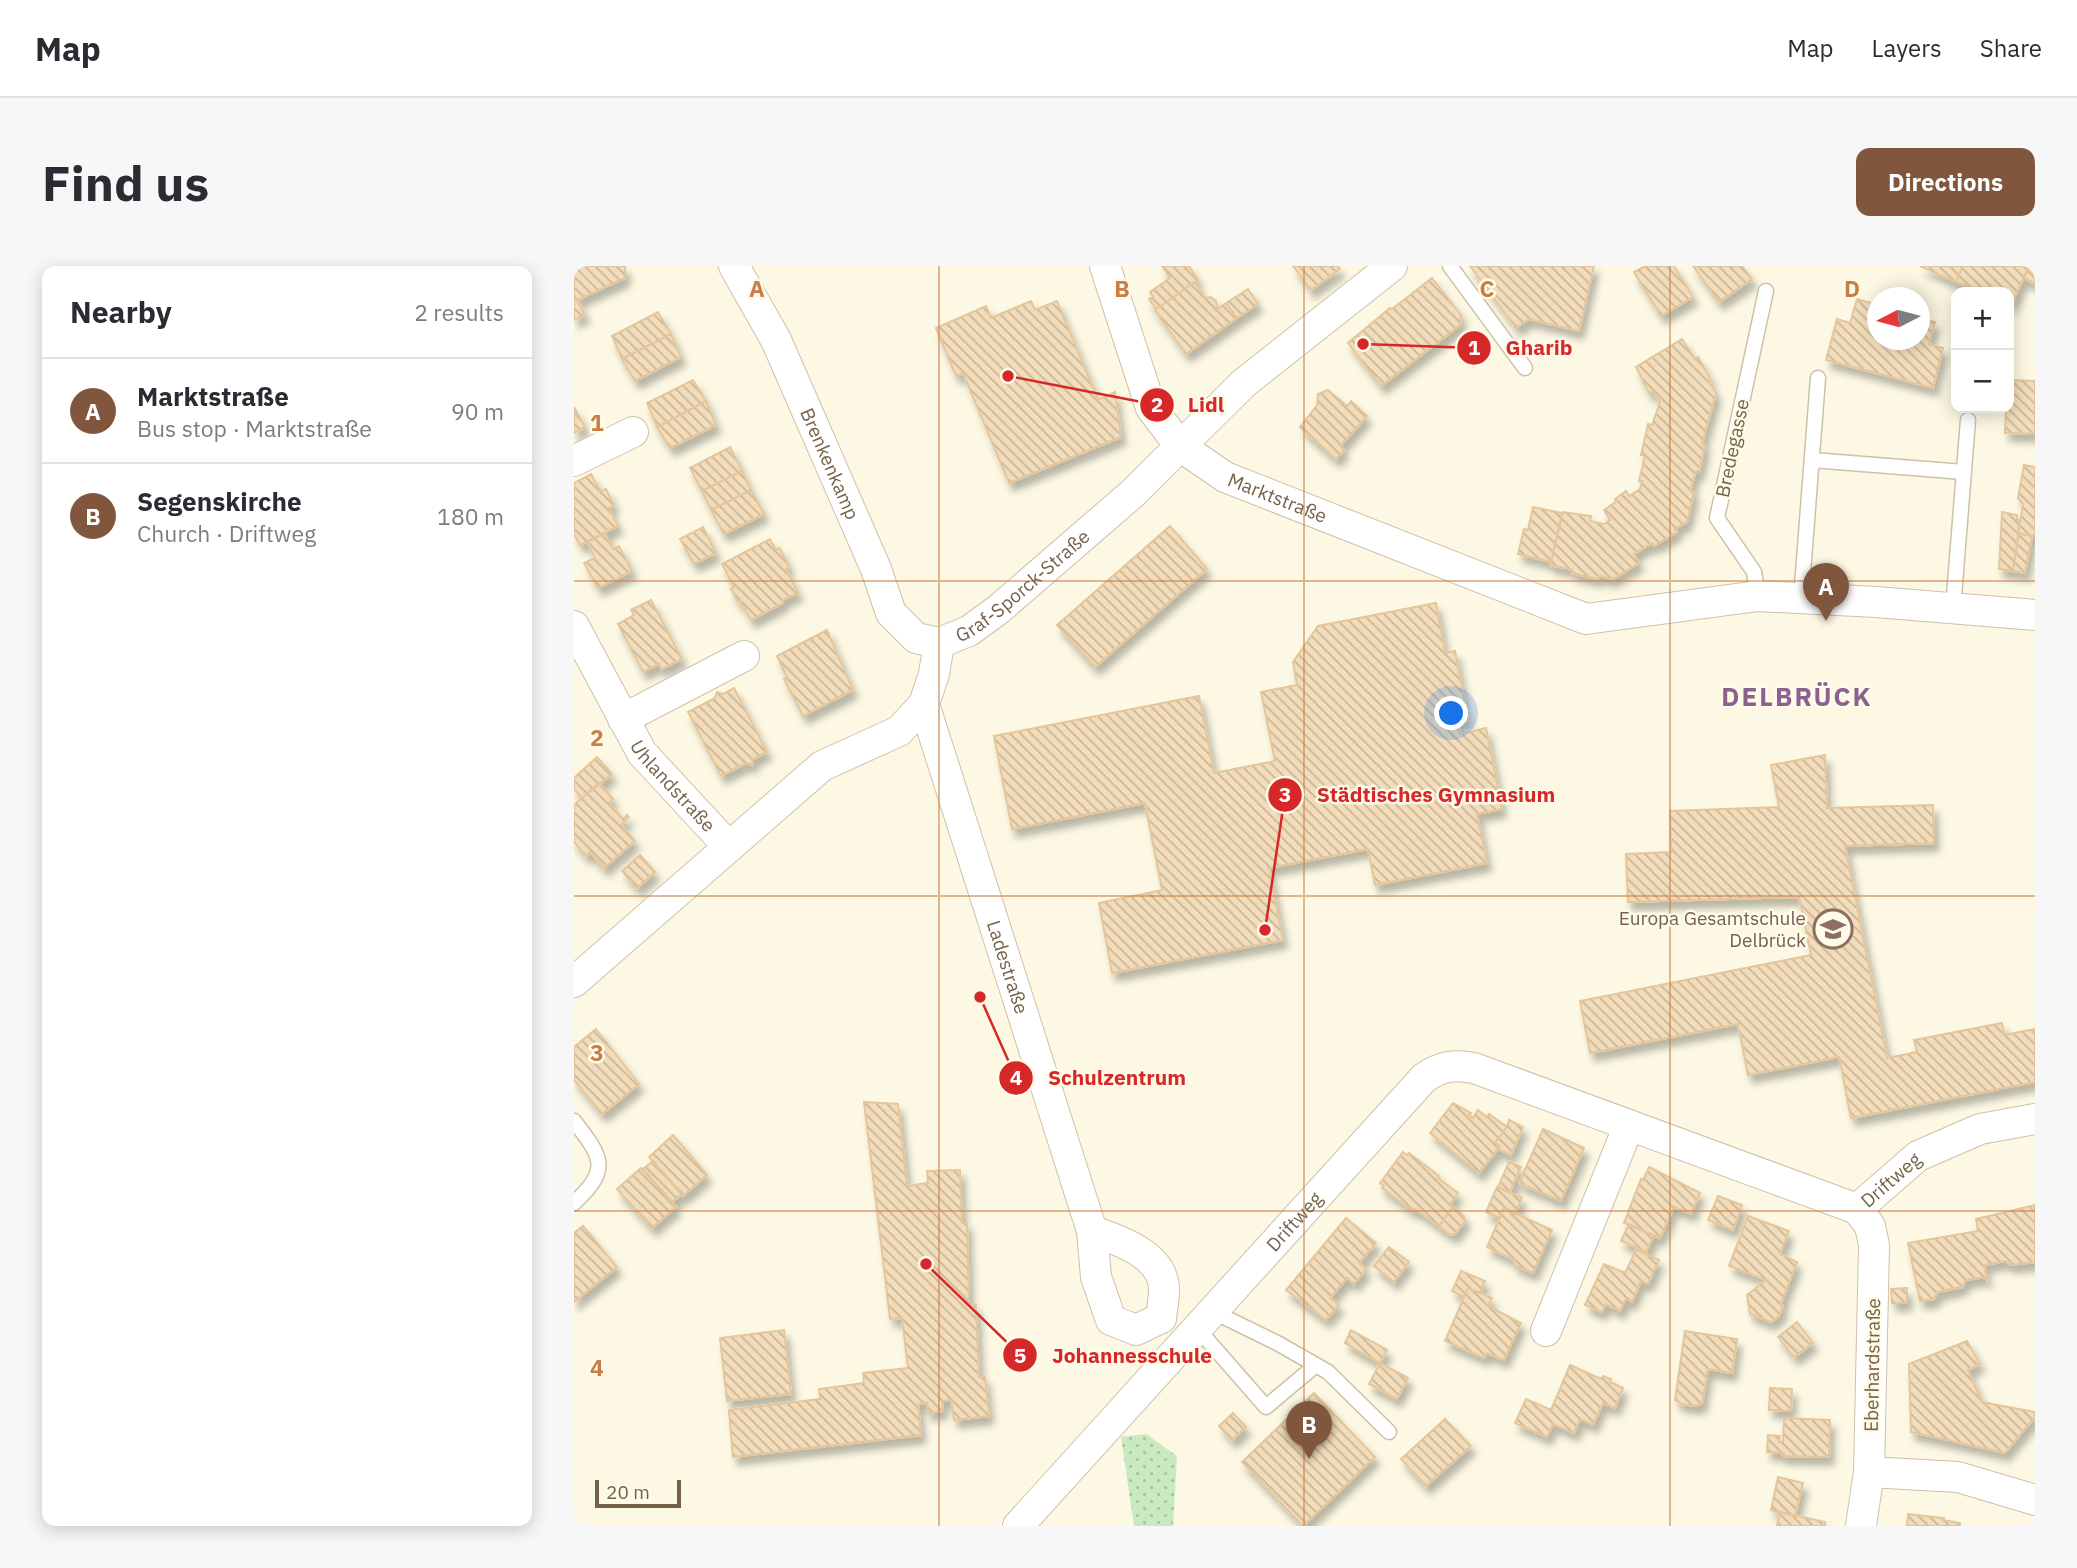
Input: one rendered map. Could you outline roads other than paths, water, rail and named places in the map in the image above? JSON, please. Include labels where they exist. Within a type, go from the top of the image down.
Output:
[{"type":"street","name":"Brenkenkamp","points":[[734,266],[776,340],[871,556],[891,613],[916,638],[939,643]]},
{"type":"street","name":"Marktstraße","points":[[1105,266],[1151,408],[1180,446],[1225,477],[1586,619],[1758,596],[2035,615]]},
{"type":"street","name":"Graf-Sporck-Straße","points":[[574,982],[822,766],[899,731],[924,704],[934,674],[939,643],[969,631],[999,609],[1133,493],[1244,383],[1392,266]]},
{"type":"street","points":[[574,461],[632,432]]},
{"type":"street","name":"Uhlandstraße","points":[[574,626],[642,753],[729,847]]},
{"type":"street","name":"Uhlandstraße","points":[[623,719],[744,656]]},
{"type":"street","name":"Ladestraße","points":[[924,704],[1092,1231],[1096,1278],[1111,1320],[1136,1330],[1161,1318]]},
{"type":"street","name":"Driftweg","points":[[1018,1526],[1424,1078],[1438,1069],[1457,1065],[1474,1068],[1857,1209],[1918,1156],[1980,1129],[2035,1119]]},
{"type":"street","points":[[1546,1331],[1629,1125]]},
{"type":"street","name":"Eberhardstraße","points":[[1857,1209],[1870,1226],[1874,1245],[1869,1472],[1861,1526]]},
{"type":"street","points":[[1092,1231],[1127,1242],[1156,1266],[1165,1288],[1161,1318],[1198,1326]]},
{"type":"street","points":[[1869,1472],[1958,1477],[2035,1500]]},
{"type":"lane","points":[[1450,266],[1525,368]]},
{"type":"lane","name":"Bredegasse","points":[[1758,596],[1754,572],[1717,518],[1766,291]]},
{"type":"lane","points":[[1801,598],[1818,377]]},
{"type":"lane","points":[[1953,609],[1968,419]]},
{"type":"lane","points":[[1812,460],[1964,472]]},
{"type":"lane","points":[[574,1121],[592,1144],[598,1159],[598,1174],[593,1186],[574,1203]]},
{"type":"lane","points":[[1198,1326],[1266,1407],[1316,1365]]},
{"type":"lane","points":[[1198,1326],[1279,1344],[1328,1372],[1389,1432]]},
{"type":"place","name":"Gharib","points":[[1363,344]]},
{"type":"place","name":"Lidl","points":[[1008,376]]},
{"type":"place","name":"Marktstraße","points":[[1826,621]]},
{"type":"place","name":"Europa Gesamtschule Delbrück","points":[[1833,929]]},
{"type":"place","name":"Städtisches Gymnasium","points":[[1265,930]]},
{"type":"place","name":"Schulzentrum","points":[[980,997]]},
{"type":"place","name":"Johannesschule","points":[[926,1264]]},
{"type":"place","name":"Segenskirche","points":[[1309,1459]]},
{"type":"district","name":"DELBRÜCK","points":[[1797,696]]}]
